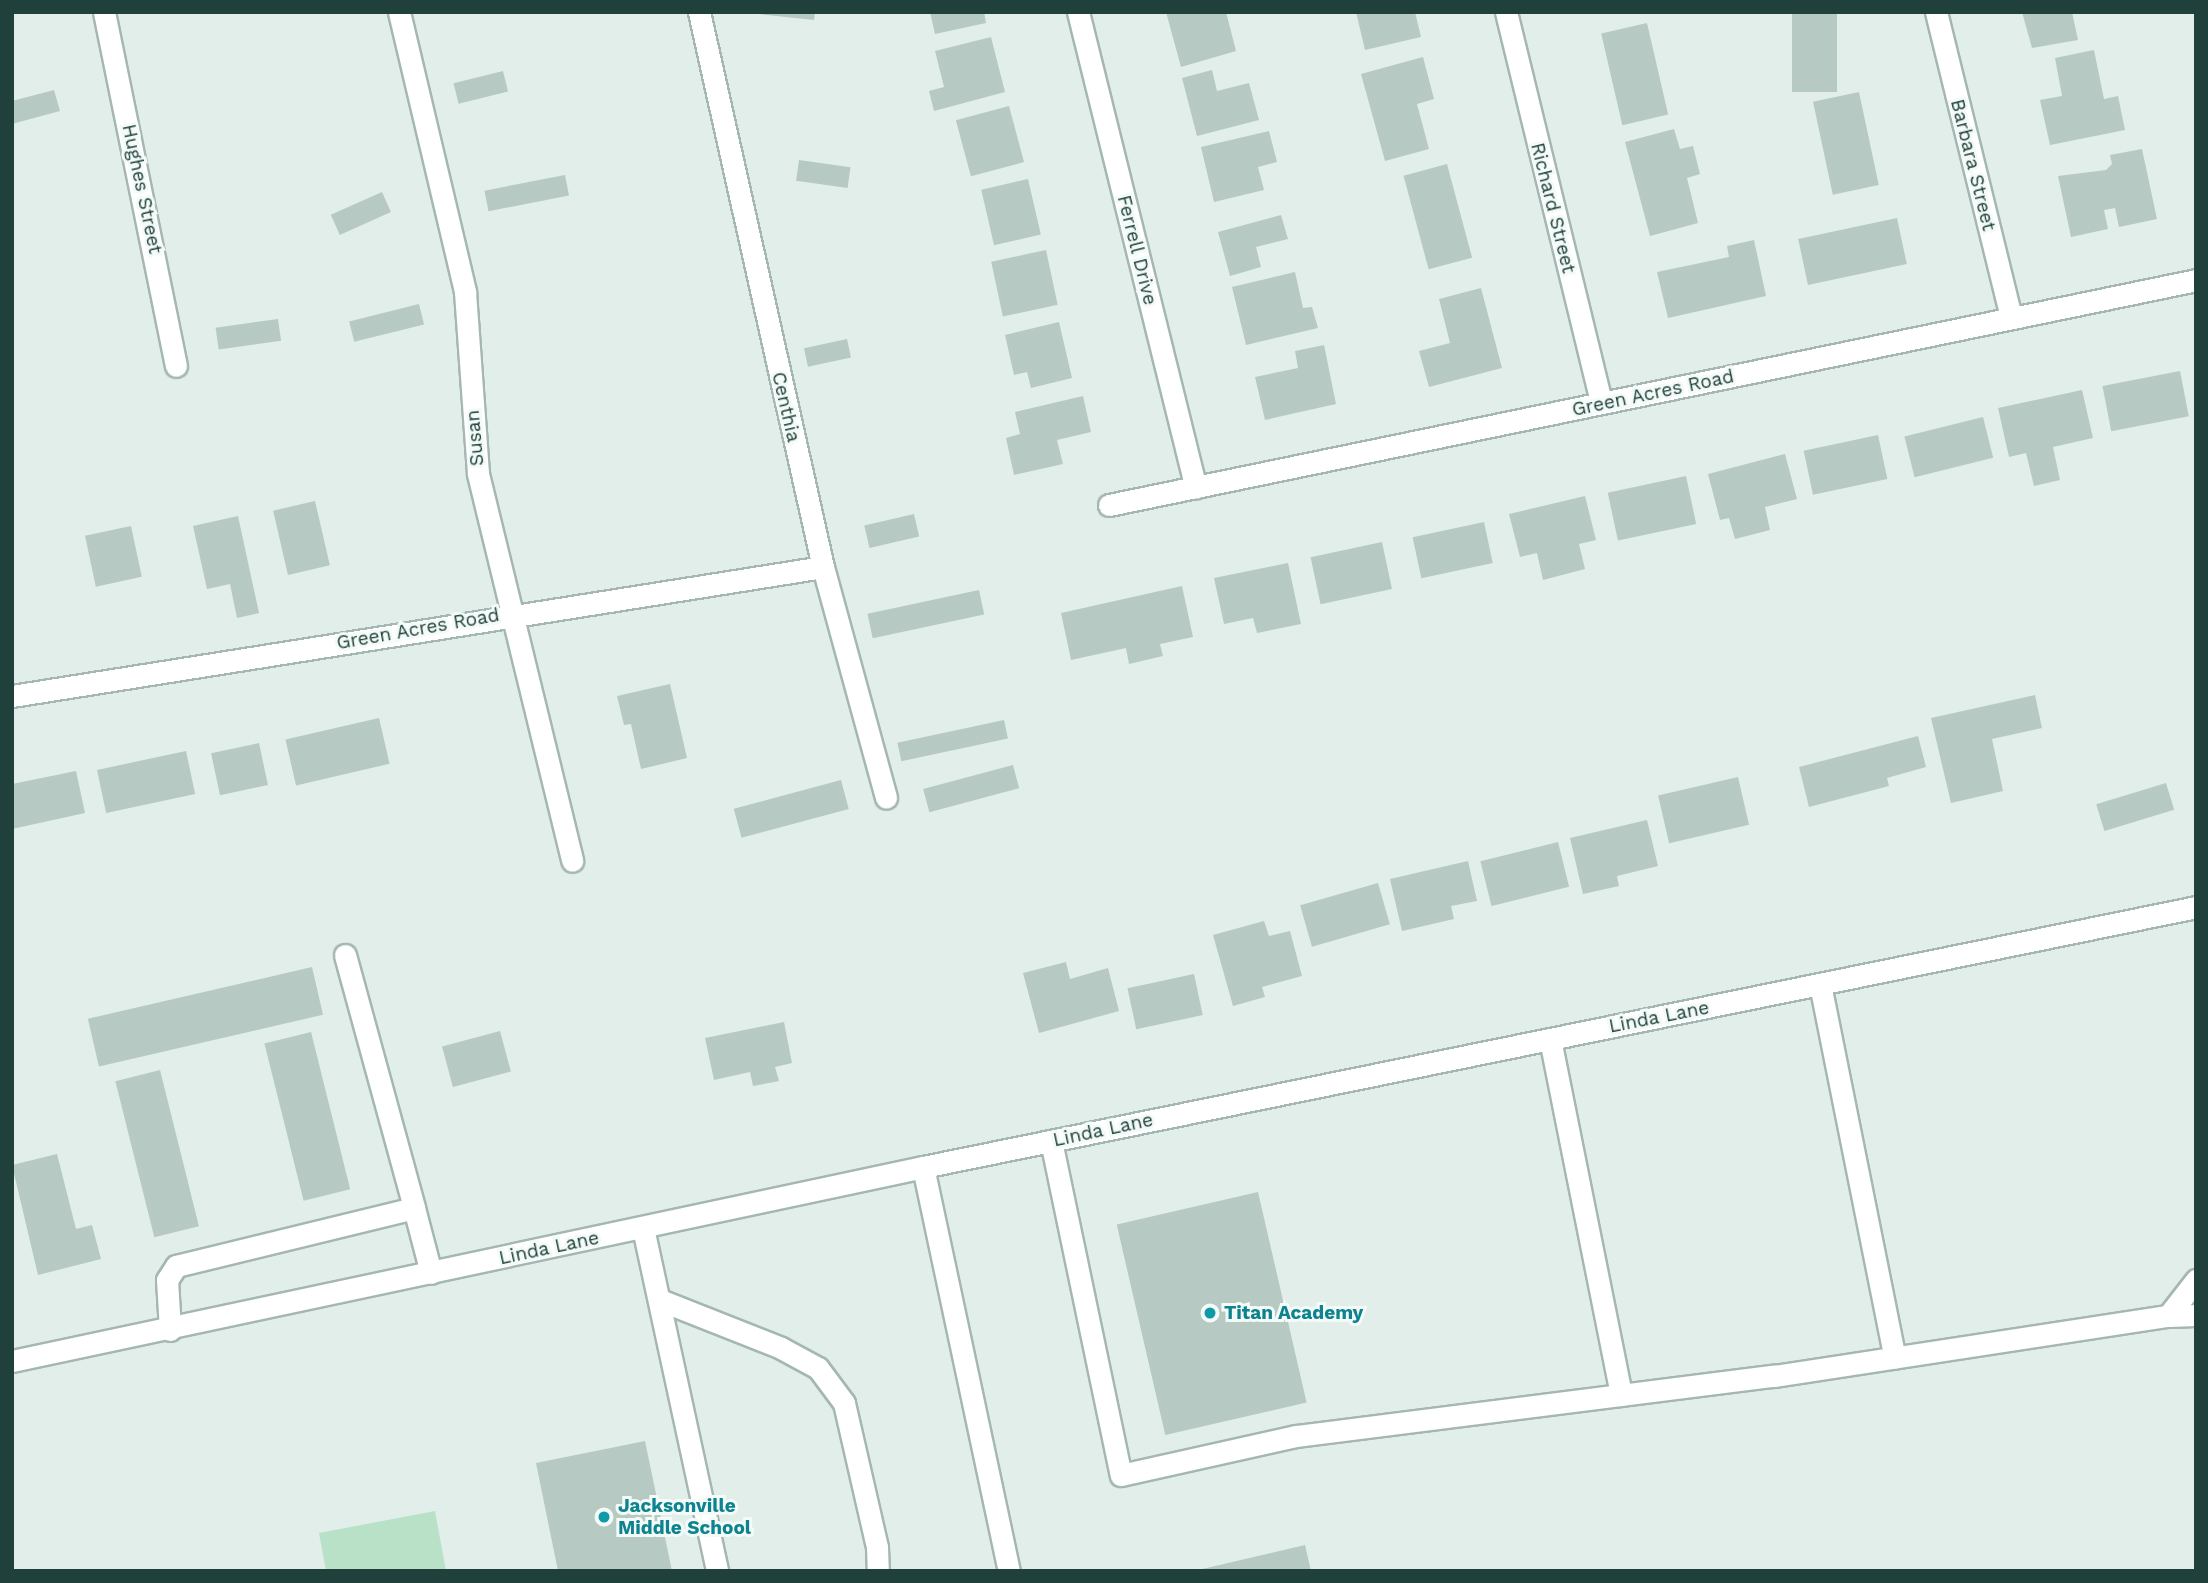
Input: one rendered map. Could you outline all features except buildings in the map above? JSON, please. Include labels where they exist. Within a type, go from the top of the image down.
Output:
[{"type":"street","name":"Hughes Street","points":[[104,12],[176,366]]},
{"type":"street","name":"Susan","points":[[399,12],[465,292],[478,474],[509,614],[572,861]]},
{"type":"street","name":"Centhia","points":[[699,12],[824,568],[886,799]]},
{"type":"street","name":"Ferrell Drive","points":[[1078,12],[1196,488]]},
{"type":"street","name":"Richard Street","points":[[1506,12],[1601,403]]},
{"type":"street","name":"Barbara Street","points":[[1936,12],[2011,318]]},
{"type":"street","name":"Green Acres Road","points":[[1110,506],[2196,280]]},
{"type":"street","name":"Green Acres Road","points":[[12,696],[509,614],[824,568]]},
{"type":"street","name":"Linda Lane","points":[[12,1362],[923,1167],[2196,907]]},
{"type":"street","points":[[345,955],[431,1273]]},
{"type":"street","points":[[1820,984],[1895,1358]]},
{"type":"street","points":[[1550,1039],[1621,1395]]},
{"type":"street","points":[[1051,1141],[1121,1475],[1296,1436],[1895,1358],[2168,1315],[2196,1315]]},
{"type":"street","points":[[923,1167],[1009,1571]]},
{"type":"street","points":[[170,1330],[167,1280],[176,1266],[414,1208]]},
{"type":"street","points":[[643,1228],[717,1571]]},
{"type":"street","points":[[2168,1315],[2196,1280]]},
{"type":"street","points":[[660,1300],[781,1348],[818,1368],[844,1403],[877,1547],[878,1571]]},
{"type":"green space","points":[[435,1511],[446,1571],[326,1571],[319,1533]]},
{"type":"place","name":"Titan Academy","points":[[1210,1313]]},
{"type":"place","name":"Jacksonville Middle School","points":[[604,1517]]}]
